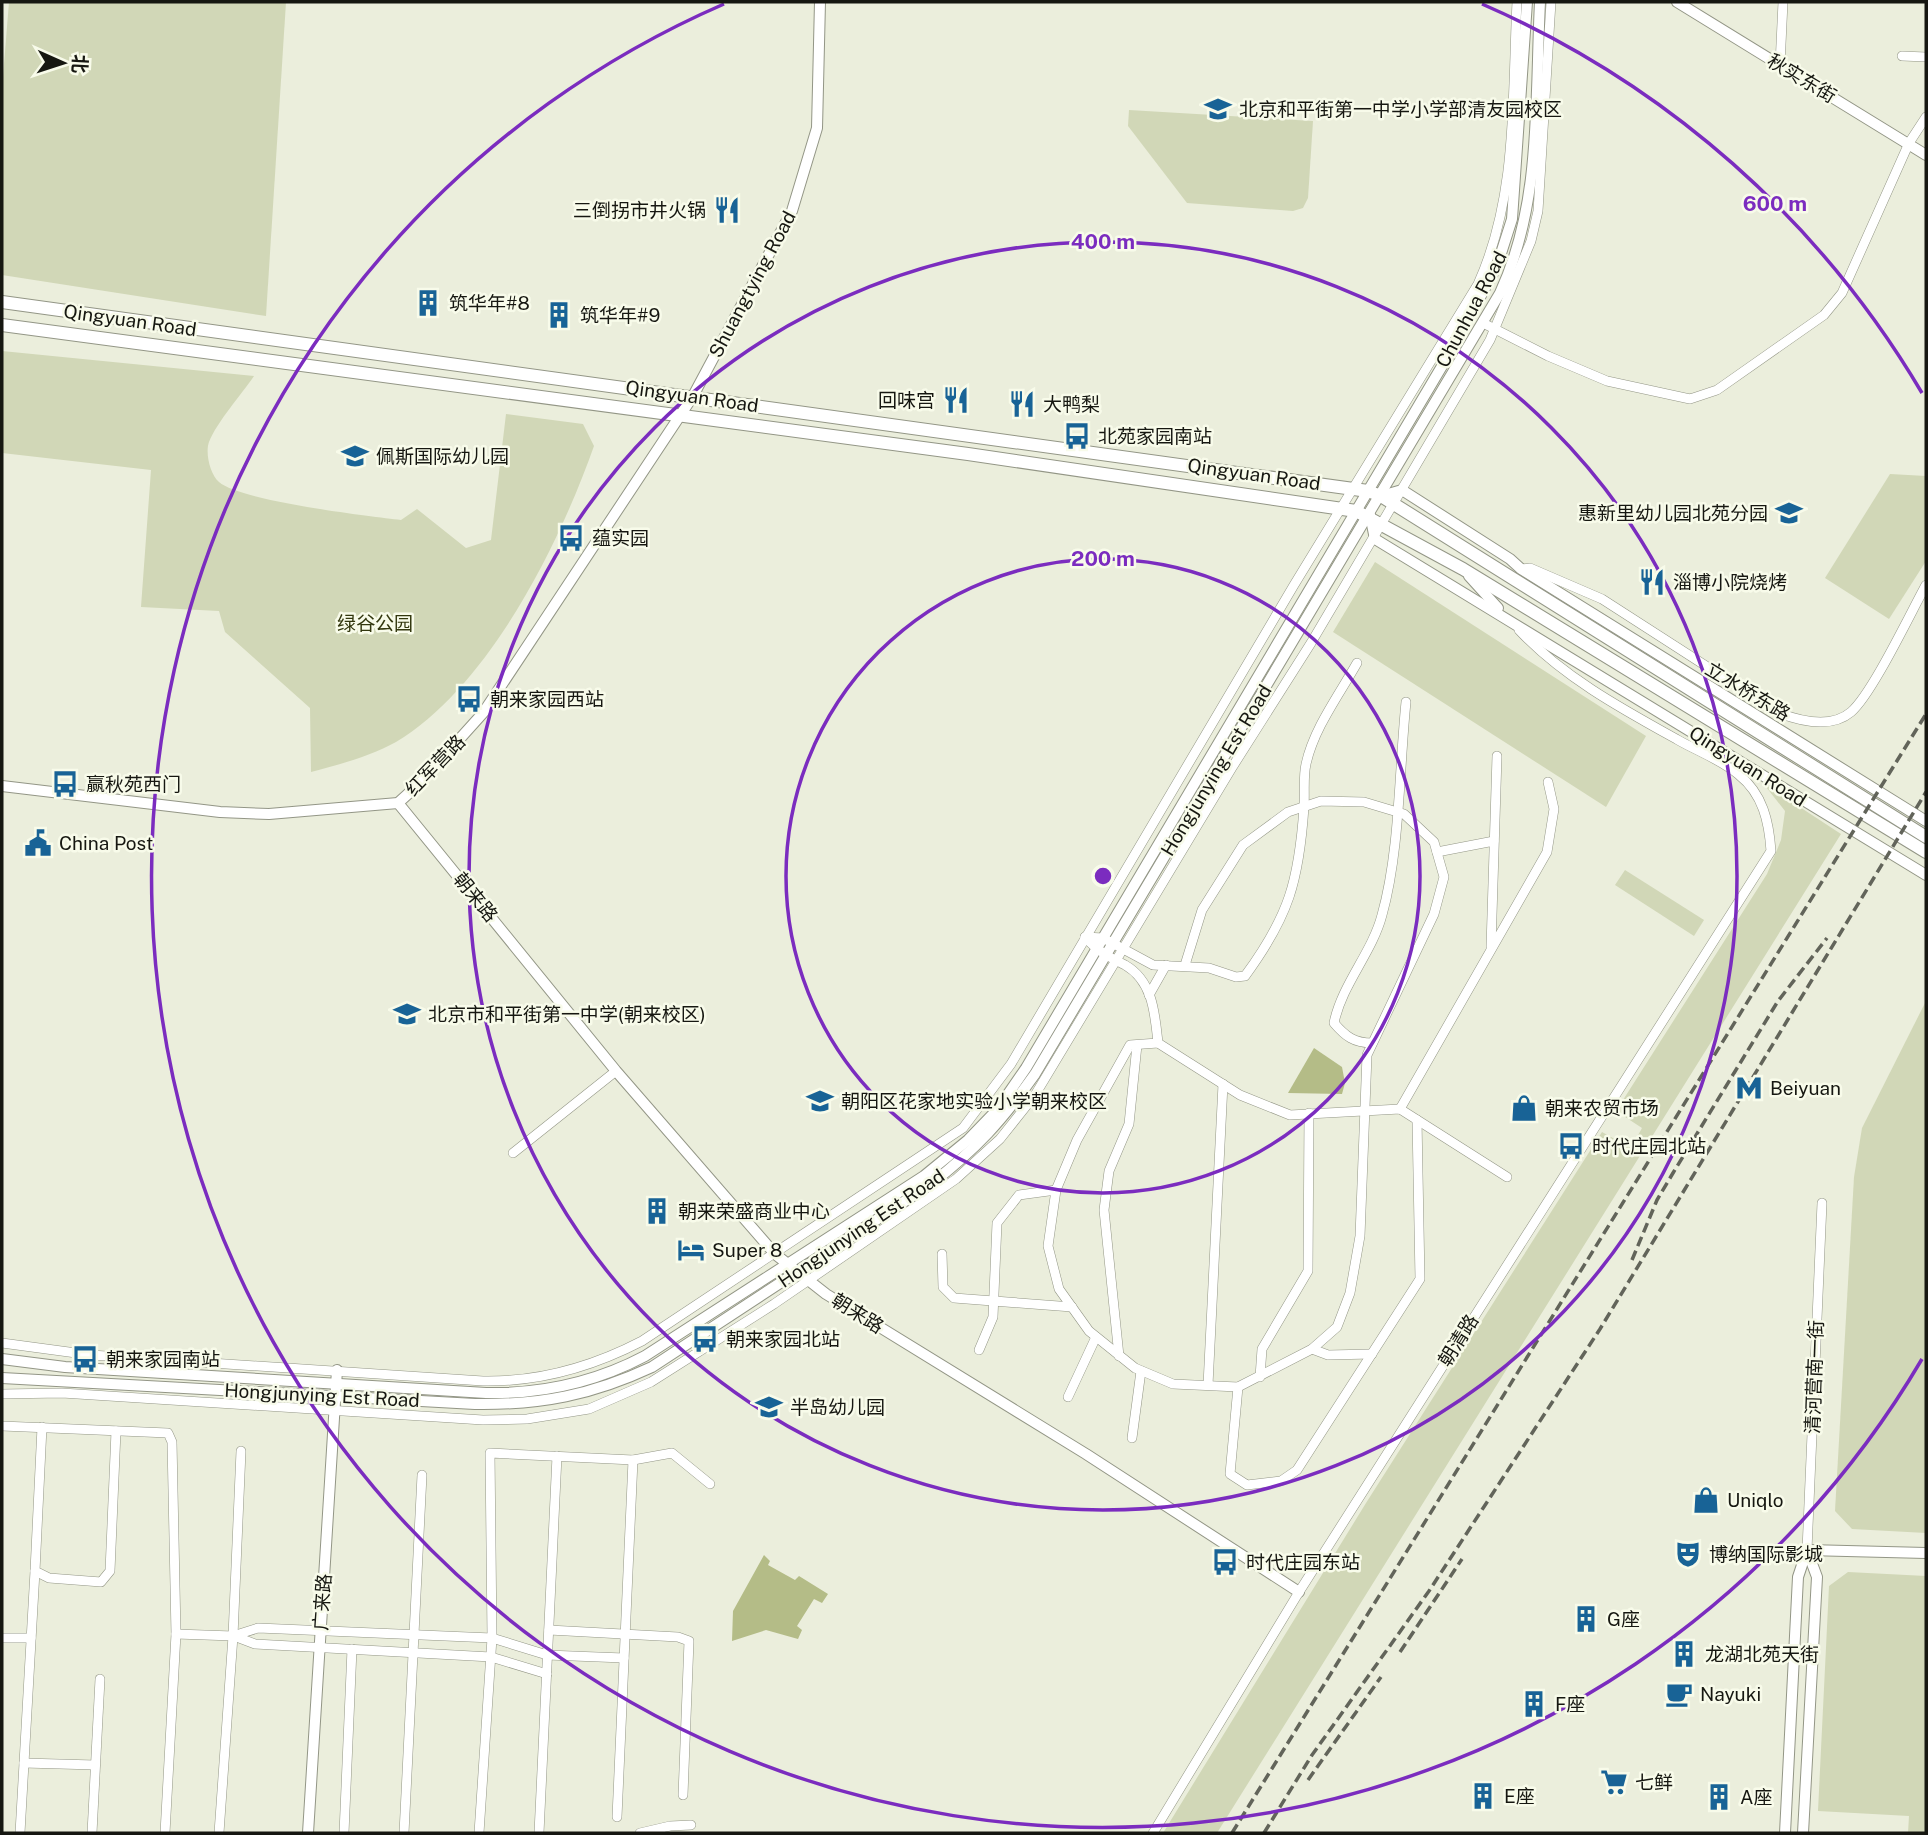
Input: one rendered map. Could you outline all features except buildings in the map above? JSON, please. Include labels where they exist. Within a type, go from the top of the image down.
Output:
[{"type":"main road","name":"Qingyuan Road","points":[[2,302],[1361,489],[1381,496],[1926,837]]},
{"type":"main road","name":"Qingyuan Road","points":[[2,325],[1356,510],[1370,515],[1462,569],[1926,852]]},
{"type":"street","name":"Shuangtying Road","points":[[693,397],[792,211],[817,128],[820,2]]},
{"type":"street","points":[[2,1343],[91,1355],[483,1381],[519,1380],[559,1373],[605,1360],[642,1341],[963,1128],[1011,1064],[1342,507],[1361,489],[1478,284],[1498,232],[1507,184],[1517,2]]},
{"type":"street","name":"Chunhua Road","points":[[1356,510],[1361,489],[1464,328],[1504,251],[1516,197],[1527,2]]},
{"type":"street","name":"Chunhua Road","points":[[1381,496],[1483,323],[1510,271],[1528,207],[1540,2]]},
{"type":"street","points":[[2,1394],[62,1393],[483,1420],[527,1419],[589,1409],[668,1372],[956,1179],[1000,1139],[1035,1095],[1374,537],[1496,330],[1531,242],[1538,211],[1551,2]]},
{"type":"street","name":"秋实东街","points":[[1677,2],[1926,155]]},
{"type":"street","points":[[1780,65],[1783,2]]},
{"type":"street","points":[[1902,56],[1926,57]]},
{"type":"street","points":[[1483,323],[1607,381],[1690,399],[1717,390],[1824,315],[1842,293],[1909,144],[1926,117]]},
{"type":"street","name":"红军营路","points":[[2,786],[220,812],[309,812],[398,803],[419,784],[483,713],[693,397]]},
{"type":"street","points":[[1381,496],[1402,490],[1510,559],[1521,569],[1926,821]]},
{"type":"street","name":"Hongjunying Est Road","points":[[2,1378],[486,1394],[565,1387],[645,1356],[924,1176],[968,1140],[997,1110],[1107,941],[1381,496]]},
{"type":"street","name":"Hongjunying Est Road","points":[[1107,941],[1356,510]]},
{"type":"street","points":[[1370,515],[1374,537]]},
{"type":"street","name":"Qingyuan Road","points":[[1374,537],[1926,875]]},
{"type":"street","points":[[1485,562],[1521,569]]},
{"type":"street","name":"立水桥东路","points":[[1521,569],[1530,568],[1602,599],[1779,713],[1799,721],[1829,722],[1851,712],[1872,683],[1926,585]]},
{"type":"street","points":[[1462,569],[1508,619]]},
{"type":"street","name":"朝清路","points":[[1153,1833],[1299,1591],[1771,851],[1769,821],[1759,800],[1739,775],[1545,657],[1508,619]]},
{"type":"street","points":[[1085,937],[1107,941],[1153,965],[1185,965],[1209,968],[1236,977],[1245,976],[1273,938],[1293,892],[1304,807],[1305,765],[1317,732],[1357,663]]},
{"type":"street","points":[[1373,1043],[1362,1043],[1345,1036],[1334,1023],[1338,1005],[1381,919],[1392,873],[1406,702]]},
{"type":"street","points":[[1491,950],[1497,756]]},
{"type":"street","points":[[1400,1109],[1547,852],[1554,809],[1548,782]]},
{"type":"street","points":[[1185,965],[1202,910],[1243,845],[1288,812],[1321,801],[1364,802],[1404,814],[1434,842],[1444,877],[1434,914],[1367,1055],[1367,1109],[1360,1236],[1350,1293],[1337,1327],[1312,1349],[1238,1387],[1173,1384],[1141,1371],[1096,1337],[1072,1307],[1059,1289],[1048,1246],[1056,1190],[1077,1140],[1130,1045],[1157,1042],[1240,1095],[1290,1115],[1367,1109],[1400,1109],[1507,1177]]},
{"type":"street","name":"朝来路","points":[[398,803],[616,1071],[775,1254],[808,1280],[1299,1591]]},
{"type":"street","points":[[1437,852],[1494,841]]},
{"type":"street","points":[[1085,937],[1100,952],[1144,979],[1155,1013],[1157,1042]]},
{"type":"street","name":"Hongjunying Est Road","points":[[2,1359],[65,1367],[501,1404],[547,1402],[586,1393],[652,1367],[931,1184],[973,1151],[1005,1116],[1035,1074],[1100,952]]},
{"type":"street","points":[[1149,995],[1166,965]]},
{"type":"street","points":[[1119,1356],[1104,1210],[1109,1171],[1129,1124],[1137,1045]]},
{"type":"street","points":[[513,1153],[616,1071]]},
{"type":"street","points":[[1208,1385],[1223,1084]]},
{"type":"street","points":[[1259,1377],[1262,1349],[1308,1271],[1309,1113]]},
{"type":"street","points":[[1238,1387],[1230,1474],[1247,1485],[1281,1481],[1297,1470],[1420,1279],[1417,1120]]},
{"type":"street","points":[[979,1350],[993,1317],[998,1223],[1019,1195],[1056,1190]]},
{"type":"street","name":"清河营南一街","points":[[1784,1833],[1798,1577],[1807,1550],[1822,1203]]},
{"type":"street","points":[[942,1254],[943,1287],[954,1298],[1072,1307]]},
{"type":"street","points":[[1068,1397],[1096,1337]]},
{"type":"street","points":[[1312,1349],[1328,1355],[1372,1354]]},
{"type":"street","name":"广来路","points":[[308,1833],[337,1370]]},
{"type":"street","points":[[1132,1438],[1141,1371]]},
{"type":"street","points":[[2,1426],[168,1433],[172,1442],[176,1634],[165,1833]]},
{"type":"street","points":[[20,1833],[42,1427]]},
{"type":"street","points":[[35,1572],[49,1578],[101,1582],[110,1571],[116,1431]]},
{"type":"street","points":[[219,1833],[233,1636],[241,1451]]},
{"type":"street","points":[[479,1833],[492,1638],[490,1453],[633,1460],[672,1453],[710,1483]]},
{"type":"street","points":[[539,1833],[557,1456]]},
{"type":"street","points":[[617,1817],[633,1460]]},
{"type":"street","points":[[404,1833],[422,1475]]},
{"type":"street","points":[[1807,1550],[1926,1553]]},
{"type":"street","name":"清河营南一街","points":[[1803,1833],[1817,1577],[1807,1550]]},
{"type":"street","points":[[233,1636],[258,1628],[492,1638],[547,1655],[624,1657]]},
{"type":"street","points":[[549,1630],[689,1641],[683,1796]]},
{"type":"street","points":[[176,1634],[233,1636],[255,1644],[491,1657],[547,1674]]},
{"type":"street","points":[[2,1637],[31,1638]]},
{"type":"street","points":[[344,1833],[352,1649]]},
{"type":"street","points":[[92,1833],[100,1679]]},
{"type":"street","points":[[24,1763],[95,1765]]},
{"type":"street","points":[[640,1833],[670,1826],[691,1825]]},
{"type":"green space","points":[[9,2],[286,2],[266,316],[2,275],[2,89]]},
{"type":"green space","points":[[1129,110],[1313,121],[1308,198],[1303,208],[1293,211],[1187,203],[1128,126]]},
{"type":"green space","name":"绿谷公园","points":[[2,351],[254,376],[223,417],[209,442],[209,463],[219,482],[232,489],[277,501],[361,515],[401,520],[417,509],[466,548],[491,540],[506,414],[583,424],[594,446],[561,526],[517,610],[461,686],[430,717],[396,742],[365,756],[311,772],[310,708],[225,632],[219,611],[141,607],[151,470],[2,453]]},
{"type":"green space","points":[[1890,474],[1926,476],[1926,561],[1889,619],[1825,578]]},
{"type":"green space","points":[[1375,562],[1646,736],[1606,807],[1333,632]]},
{"type":"green space","points":[[1763,783],[1841,834],[1217,1833],[1163,1833],[1366,1503],[1602,1132],[1631,1148],[1642,1128],[1616,1111],[1767,874],[1781,840],[1785,811]]},
{"type":"green space","points":[[1625,870],[1704,920],[1694,936],[1615,885]]},
{"type":"green space","points":[[1926,1001],[1926,1533],[1852,1529],[1835,1511],[1854,1177],[1862,1128]]},
{"type":"green space","points":[[1848,1572],[1926,1576],[1926,1833],[1908,1833],[1909,1816],[1818,1811],[1829,1586]]},
{"type":"shaded area","points":[[1314,1048],[1342,1067],[1345,1083],[1342,1094],[1288,1093]]},
{"type":"shaded area","points":[[764,1555],[770,1561],[768,1565],[795,1580],[799,1576],[828,1594],[822,1603],[814,1599],[797,1626],[802,1630],[798,1639],[766,1630],[732,1641],[733,1611]]},
{"type":"railway","points":[[1232,1833],[1926,714]]},
{"type":"railway","points":[[1264,1833],[1312,1755],[1429,1591],[1600,1329],[1926,792]]},
{"type":"railway","points":[[1632,1260],[1657,1200],[1673,1173],[1778,1001],[1827,938]]},
{"type":"railway","points":[[1400,1652],[1462,1559]]},
{"type":"railway","points":[[1308,1780],[1381,1677]]},
{"type":"place","name":"北京和平街第一中学小学部清友园校区","points":[[1218,109]]},
{"type":"place","name":"三倒拐市井火锅","points":[[727,210]]},
{"type":"place","name":"筑华年#8","points":[[428,303]]},
{"type":"place","name":"筑华年#9","points":[[559,315]]},
{"type":"place","name":"回味宫","points":[[956,400]]},
{"type":"place","name":"大鸭梨","points":[[1022,404]]},
{"type":"place","name":"北苑家园南站","points":[[1077,436]]},
{"type":"place","name":"佩斯国际幼儿园","points":[[355,456]]},
{"type":"place","name":"惠新里幼儿园北苑分园","points":[[1789,513]]},
{"type":"place","name":"蕴实园","points":[[571,538]]},
{"type":"place","name":"淄博小院烧烤","points":[[1652,582]]},
{"type":"place","name":"朝来家园西站","points":[[469,699]]},
{"type":"place","name":"赢秋苑西门","points":[[65,784]]},
{"type":"place","name":"China Post","points":[[38,843]]},
{"type":"place","name":"北京市和平街第一中学(朝来校区)","points":[[407,1014]]},
{"type":"place","name":"Beiyuan","points":[[1749,1088]]},
{"type":"place","name":"朝阳区花家地实验小学朝来校区","points":[[820,1101]]},
{"type":"place","name":"朝来农贸市场","points":[[1524,1108]]},
{"type":"place","name":"时代庄园北站","points":[[1571,1146]]},
{"type":"place","name":"朝来荣盛商业中心","points":[[657,1211]]},
{"type":"place","name":"Super 8","points":[[691,1250]]},
{"type":"place","name":"朝来家园北站","points":[[705,1339]]},
{"type":"place","name":"朝来家园南站","points":[[85,1359]]},
{"type":"place","name":"半岛幼儿园","points":[[769,1407]]},
{"type":"place","name":"Uniqlo","points":[[1706,1500]]},
{"type":"place","name":"博纳国际影城","points":[[1688,1554]]},
{"type":"place","name":"时代庄园东站","points":[[1225,1562]]},
{"type":"place","name":"G座","points":[[1586,1619]]},
{"type":"place","name":"龙湖北苑天街","points":[[1684,1654]]},
{"type":"place","name":"Nayuki","points":[[1679,1694]]},
{"type":"place","name":"F座","points":[[1534,1704]]},
{"type":"place","name":"七鲜","points":[[1614,1782]]},
{"type":"place","name":"E座","points":[[1483,1796]]},
{"type":"place","name":"A座","points":[[1719,1797]]}]
